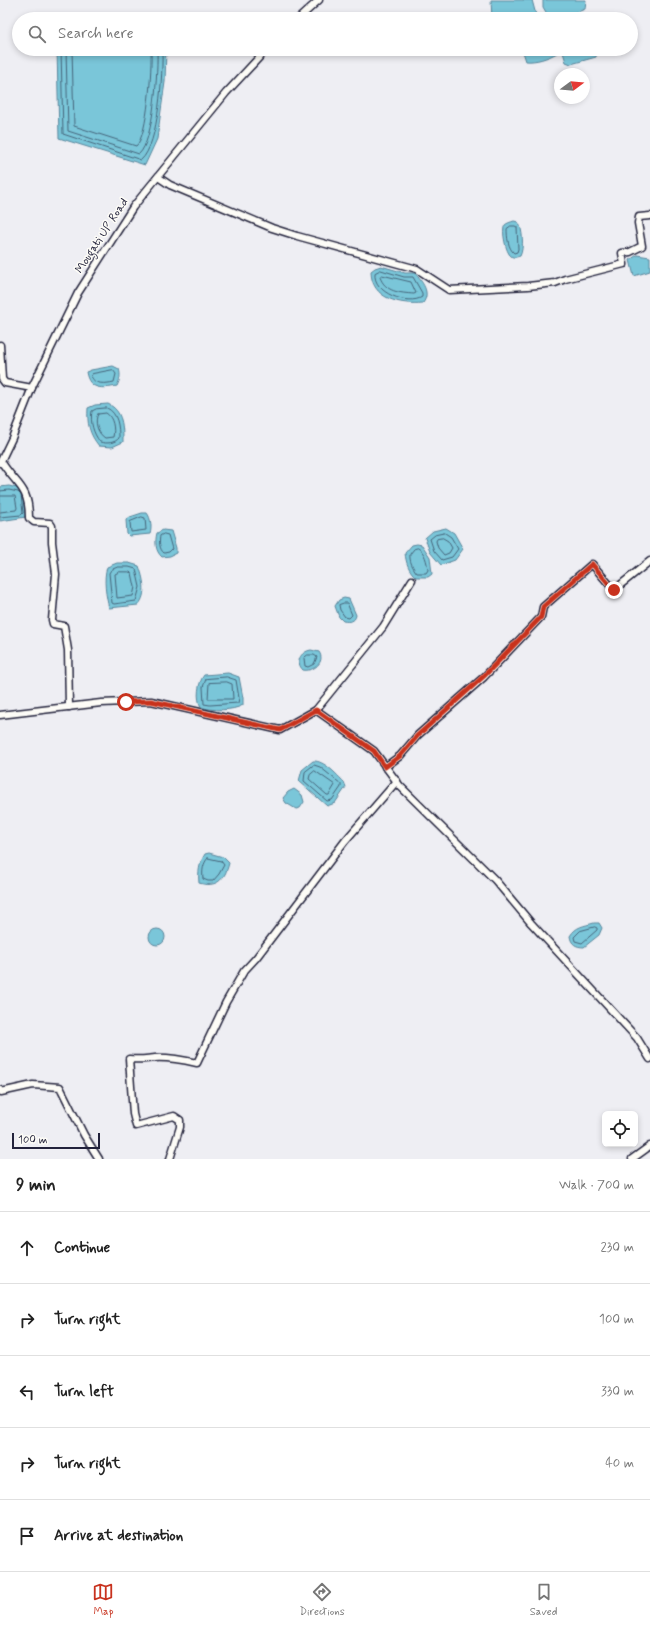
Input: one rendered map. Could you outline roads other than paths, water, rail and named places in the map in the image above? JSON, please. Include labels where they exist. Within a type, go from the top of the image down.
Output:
[{"type":"street","points":[[305,12],[318,0]]},
{"type":"street","name":"Mougati UP Road","points":[[0,462],[32,388],[78,293],[133,207],[226,92],[260,56]]},
{"type":"street","points":[[158,177],[170,185],[272,228],[417,270],[449,290],[528,286],[555,283],[565,279],[624,264],[622,253],[630,252],[642,246],[638,223],[639,217],[650,216]]},
{"type":"street","points":[[0,345],[2,379],[5,383],[32,388]]},
{"type":"street","points":[[0,462],[26,493],[29,505],[29,518],[34,522],[50,523],[52,526],[52,542],[56,574],[52,620],[53,624],[64,626],[65,631],[68,650],[68,707]]},
{"type":"street","points":[[385,767],[400,756],[418,735],[484,676],[541,617],[543,607],[592,564],[614,590],[650,561]]},
{"type":"street","points":[[0,715],[101,703],[151,701],[280,730],[316,710],[383,627],[412,580]]},
{"type":"street","points":[[316,710],[374,751],[397,781],[495,880],[531,923],[636,1038],[650,1059]]},
{"type":"street","points":[[170,1159],[180,1120],[174,1116],[136,1126],[133,1114],[129,1060],[146,1060],[155,1058],[175,1059],[197,1063],[226,1002],[244,971],[256,958],[345,841],[397,781]]},
{"type":"street","points":[[0,1090],[1,1092],[9,1091],[33,1085],[60,1086],[84,1135],[99,1159]]},
{"type":"street","points":[[632,1159],[650,1146]]},
{"type":"water","points":[[491,0],[532,0],[535,12],[492,12]]},
{"type":"water","points":[[543,0],[586,0],[585,9],[577,12],[546,12],[543,7]]},
{"type":"water","points":[[57,56],[166,56],[165,82],[157,139],[145,165],[59,138]]},
{"type":"water","points":[[524,56],[550,56],[534,61],[526,61]]},
{"type":"water","points":[[564,56],[596,56],[571,64],[566,62]]},
{"type":"water","points":[[514,221],[518,222],[520,225],[522,244],[520,256],[514,257],[507,251],[504,228],[505,225]]},
{"type":"water","points":[[637,255],[650,257],[650,271],[634,276],[630,260]]},
{"type":"water","points":[[381,266],[405,273],[415,273],[425,287],[426,295],[423,303],[405,303],[388,298],[381,294],[372,280],[371,271]]},
{"type":"water","points":[[113,366],[120,371],[120,378],[117,386],[101,388],[90,382],[86,372]]},
{"type":"water","points":[[108,404],[117,411],[121,420],[123,431],[123,442],[112,447],[99,446],[91,433],[88,419],[88,408],[95,405]]},
{"type":"water","points":[[9,486],[21,489],[25,503],[26,517],[0,521],[0,487]]},
{"type":"water","points":[[142,513],[147,513],[149,518],[151,526],[150,534],[129,536],[127,534],[126,520]]},
{"type":"water","points":[[446,528],[454,533],[463,549],[455,560],[441,565],[430,552],[425,538],[433,531]]},
{"type":"water","points":[[163,530],[171,531],[176,553],[170,556],[162,557],[156,546],[156,539],[157,533]]},
{"type":"water","points":[[412,545],[422,545],[430,557],[432,574],[428,577],[416,577],[411,572],[407,563],[405,553]]},
{"type":"water","points":[[117,563],[129,563],[139,566],[144,591],[138,605],[109,608],[105,588],[105,577],[107,567]]},
{"type":"water","points":[[344,598],[349,599],[356,615],[351,621],[343,621],[339,617],[335,606],[339,600]]},
{"type":"water","points":[[311,650],[319,652],[321,656],[320,663],[314,668],[303,670],[299,664],[300,658],[304,653]]},
{"type":"water","points":[[228,673],[239,677],[243,705],[222,710],[201,707],[199,703],[198,691],[200,682],[204,675]]},
{"type":"water","points":[[313,761],[326,765],[344,782],[346,787],[335,803],[327,806],[299,781],[302,770]]},
{"type":"water","points":[[294,789],[302,795],[304,802],[300,808],[296,809],[286,803],[283,798],[288,792]]},
{"type":"water","points":[[209,853],[223,857],[229,863],[227,869],[222,878],[215,883],[199,883],[200,865],[205,854]]},
{"type":"water","points":[[599,923],[602,928],[599,935],[584,947],[576,946],[570,936],[572,933],[580,927]]},
{"type":"water","points":[[157,929],[164,934],[165,937],[160,944],[157,945],[150,940],[149,937],[154,930]]}]
